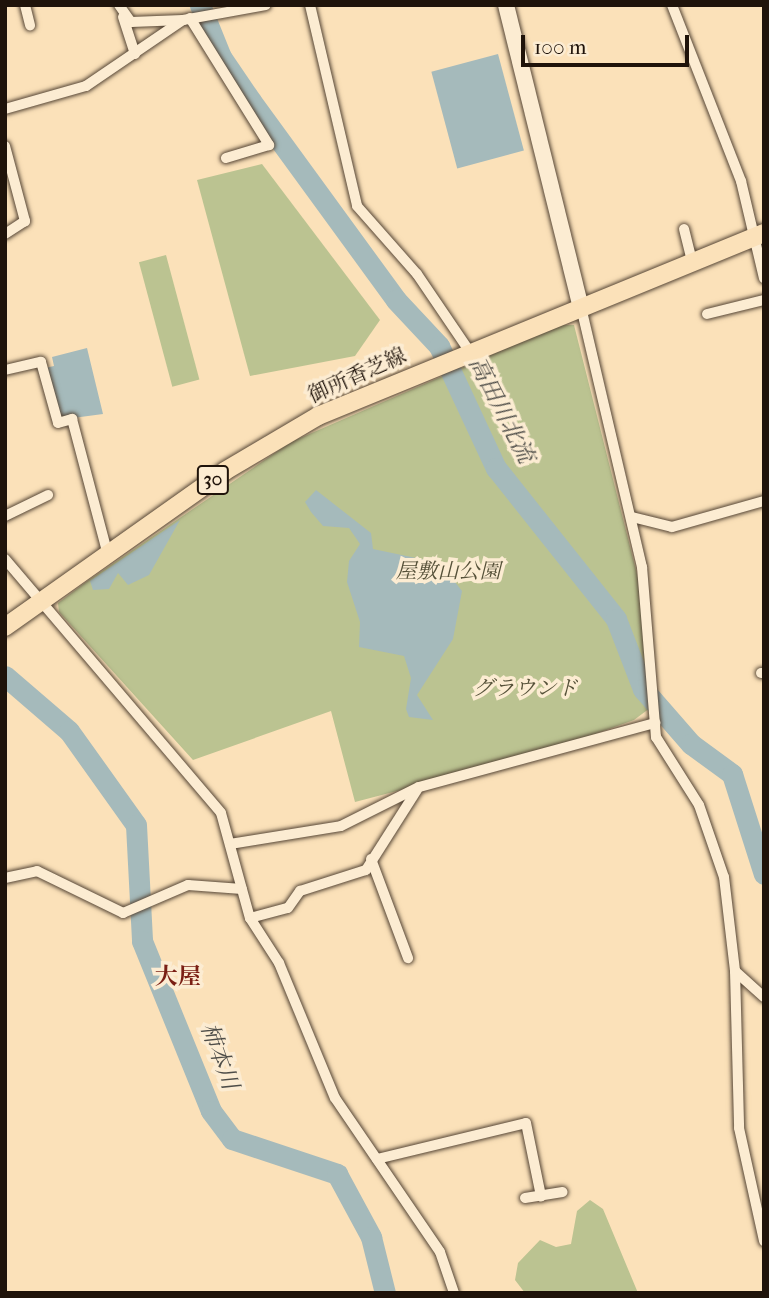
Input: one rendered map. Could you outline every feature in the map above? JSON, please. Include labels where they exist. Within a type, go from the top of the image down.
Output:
[{"type":"main road","name":"御所香芝線","points":[[5,627],[290,431],[454,359],[759,235]]},
{"type":"street","points":[[25,5],[30,25]]},
{"type":"street","points":[[121,11],[131,22],[189,18],[218,10],[266,5]]},
{"type":"street","points":[[310,5],[357,206],[417,274],[454,359]]},
{"type":"street","points":[[506,5],[632,517],[655,692],[656,737],[699,805],[716,849],[735,971],[739,1128],[764,1241]]},
{"type":"street","points":[[672,5],[741,181],[759,235],[764,278]]},
{"type":"street","points":[[121,11],[135,54]]},
{"type":"street","points":[[5,109],[75,91],[189,18]]},
{"type":"street","points":[[189,18],[269,145],[226,158]]},
{"type":"street","points":[[5,146],[25,221],[5,234]]},
{"type":"street","points":[[684,229],[692,262]]},
{"type":"street","points":[[706,314],[764,300]]},
{"type":"street","points":[[5,370],[41,362],[58,423],[72,419],[108,555]]},
{"type":"street","points":[[5,516],[48,495]]},
{"type":"street","points":[[632,517],[672,527],[764,502]]},
{"type":"street","points":[[5,559],[38,604],[206,792],[230,844],[250,918],[279,963],[334,1098],[440,1252],[454,1293]]},
{"type":"street","points":[[230,844],[341,826],[419,787],[655,723]]},
{"type":"street","points":[[250,918],[288,908],[300,891],[366,870],[419,787]]},
{"type":"street","points":[[371,859],[408,958]]},
{"type":"street","points":[[5,878],[37,871],[123,913],[188,885],[242,889]]},
{"type":"street","points":[[735,971],[764,997]]},
{"type":"street","points":[[377,1159],[526,1123],[541,1196]]},
{"type":"street","points":[[525,1198],[563,1192]]},
{"type":"green space","points":[[262,164],[380,320],[355,356],[250,376],[197,180]]},
{"type":"green space","points":[[166,255],[199,380],[172,387],[139,262]]},
{"type":"green space","name":"屋敷山公園","points":[[560,325],[574,325],[638,578],[650,708],[634,720],[542,753],[355,802],[331,711],[193,760],[59,612],[58,603],[86,582],[291,442]]},
{"type":"green space","points":[[590,1200],[603,1209],[638,1293],[525,1293],[515,1280],[518,1263],[540,1240],[556,1247],[571,1244],[577,1211]]},
{"type":"shaded area","points":[[498,54],[524,151],[457,168],[431,72]]},
{"type":"shaded area","points":[[87,348],[103,414],[58,420],[45,368],[54,366],[52,357]]},
{"type":"shaded area","points":[[316,490],[371,533],[373,549],[440,563],[462,591],[453,639],[417,695],[433,720],[409,717],[406,709],[411,678],[404,656],[359,647],[360,622],[347,582],[349,561],[360,544],[349,528],[323,526],[311,512],[305,502]]},
{"type":"shaded area","points":[[180,520],[149,575],[128,585],[118,573],[109,589],[93,590],[90,581]]},
{"type":"waterway","name":"高田川北流","points":[[200,5],[221,57],[251,101],[396,300],[439,346],[496,468],[616,619],[643,689],[691,744],[732,774],[764,874]]},
{"type":"waterway","name":"柿本川","points":[[5,676],[69,731],[136,825],[142,941],[211,1111],[232,1139],[337,1174],[371,1237],[385,1293]]},
{"type":"district","name":"大屋","points":[[178,977]]},
{"type":"park label","name":"グラウンド","points":[[525,688]]}]
